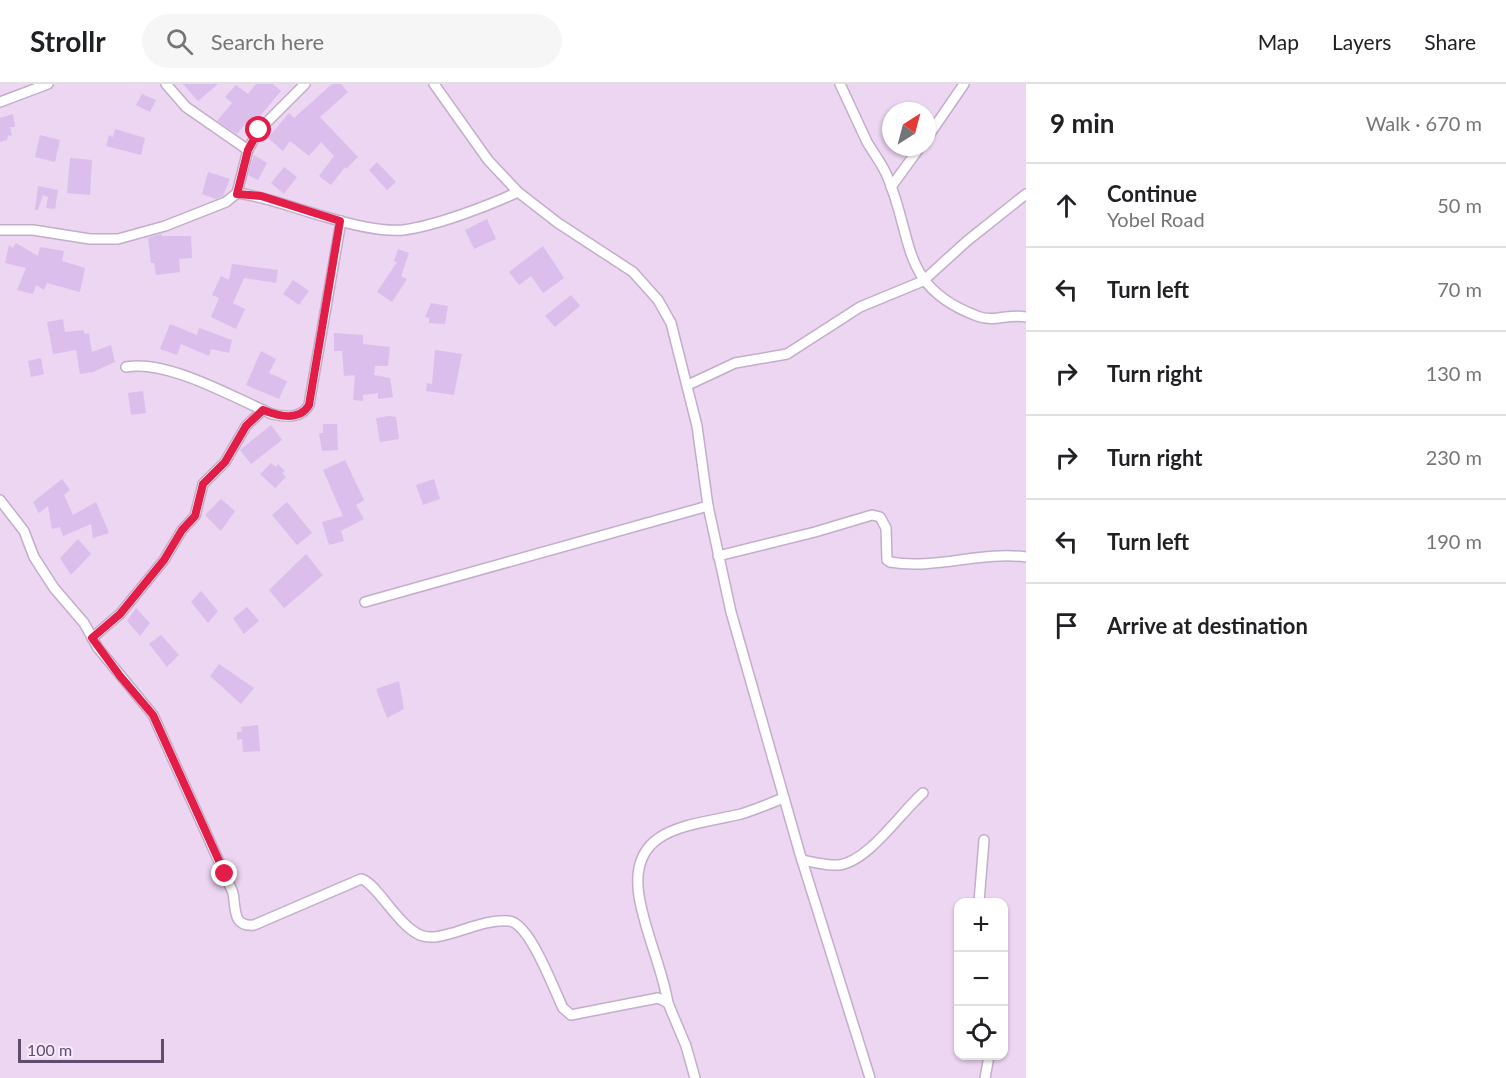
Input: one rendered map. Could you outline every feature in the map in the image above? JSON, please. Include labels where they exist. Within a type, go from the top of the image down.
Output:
[{"type":"street","points":[[0,102],[48,84]]},
{"type":"street","points":[[166,84],[186,107],[248,150]]},
{"type":"street","points":[[0,230],[33,230],[90,240],[118,239],[165,226],[226,202],[237,194],[248,150],[259,130],[279,107],[305,84]]},
{"type":"street","points":[[434,84],[488,160],[518,192],[558,223],[633,272],[658,300],[671,323],[698,426],[708,506],[731,612],[802,860],[870,1078]]},
{"type":"street","points":[[840,84],[891,187],[909,252],[923,281],[934,291],[980,317],[998,320],[1011,315],[1026,317]]},
{"type":"street","points":[[936,125],[964,84]]},
{"type":"street","points":[[891,187],[913,156]]},
{"type":"street","points":[[237,194],[261,196],[340,221],[404,230],[434,222],[518,192]]},
{"type":"street","points":[[688,385],[735,363],[787,354],[860,307],[923,281],[967,241],[1026,194]]},
{"type":"street","points":[[126,367],[139,364],[171,369],[263,410],[289,417],[303,412],[309,405],[340,221]]},
{"type":"street","points":[[92,638],[120,614],[164,560],[182,530],[195,516],[203,484],[225,462],[246,426],[263,410]]},
{"type":"street","points":[[0,500],[24,531],[40,568],[78,615],[114,670],[153,715],[225,874],[233,894],[236,916],[243,924],[254,925],[356,880],[366,880],[407,927],[427,937],[436,938],[482,925],[509,921],[516,923],[528,936],[563,1008],[571,1015],[657,998],[668,1003]]},
{"type":"street","points":[[365,602],[708,506]]},
{"type":"street","points":[[718,556],[872,515],[880,517],[886,528],[887,560],[890,562],[942,562],[1006,554],[1026,557]]},
{"type":"street","points":[[802,860],[836,865],[850,861],[864,853],[923,793]]},
{"type":"street","points":[[695,1078],[686,1046],[668,1003],[639,895],[639,866],[644,849],[659,835],[744,813],[784,798]]},
{"type":"street","points":[[979,898],[984,840]]},
{"type":"street","points":[[985,1078],[988,1060]]},
{"type":"shaded area","points":[[0,84],[1026,84],[1026,1078],[0,1078]]},
{"type":"building","points":[[183,84],[218,84],[198,101]]},
{"type":"building","points":[[256,84],[273,84],[281,91],[255,122],[250,118],[237,134],[217,121],[232,103],[225,97],[236,85],[248,94]]},
{"type":"building","points":[[332,84],[341,84],[348,92],[320,117],[358,157],[346,169],[345,167],[331,185],[319,176],[334,156],[321,142],[309,156],[290,141],[283,151],[268,138],[289,113],[294,118]]},
{"type":"building","points":[[142,94],[156,100],[150,112],[136,105]]},
{"type":"building","points":[[13,114],[15,127],[10,127],[12,136],[8,135],[7,140],[0,142],[0,118]]},
{"type":"building","points":[[115,129],[145,138],[141,155],[106,146],[109,135],[113,137]]},
{"type":"building","points":[[40,135],[60,140],[55,162],[35,157]]},
{"type":"building","points":[[254,155],[267,163],[258,180],[248,175]]},
{"type":"building","points":[[70,158],[92,160],[90,195],[67,193]]},
{"type":"building","points":[[377,162],[396,182],[387,190],[369,170]]},
{"type":"building","points":[[284,167],[297,177],[284,194],[271,183]]},
{"type":"building","points":[[208,172],[230,179],[223,196],[216,199],[202,194]]},
{"type":"building","points":[[38,186],[58,190],[55,209],[46,208],[48,197],[43,195],[38,210],[35,210]]},
{"type":"building","points":[[487,219],[496,239],[474,249],[465,230]]},
{"type":"building","points":[[161,234],[162,236],[191,236],[192,258],[179,259],[180,272],[156,275],[154,263],[151,263],[148,238]]},
{"type":"building","points":[[16,243],[38,256],[40,247],[64,251],[62,261],[85,268],[80,292],[47,283],[44,290],[36,285],[33,294],[17,290],[26,268],[5,263],[9,245],[13,248]]},
{"type":"building","points":[[543,246],[564,278],[543,293],[531,276],[519,285],[509,272]]},
{"type":"building","points":[[398,249],[409,253],[401,276],[407,279],[392,302],[377,292],[397,262],[394,261]]},
{"type":"building","points":[[232,264],[278,270],[276,283],[244,278],[233,303],[245,309],[236,329],[211,317],[219,298],[212,295],[221,276],[229,280]]},
{"type":"building","points":[[293,280],[309,291],[299,305],[283,294]]},
{"type":"building","points":[[571,295],[580,306],[555,327],[545,316]]},
{"type":"building","points":[[431,303],[448,306],[445,324],[429,323],[429,318],[425,317]]},
{"type":"building","points":[[63,319],[65,332],[83,330],[85,334],[89,333],[92,352],[111,345],[115,362],[93,372],[80,374],[76,350],[53,354],[47,322]]},
{"type":"building","points":[[170,324],[197,335],[199,328],[232,340],[229,353],[211,349],[209,356],[181,344],[177,355],[160,349]]},
{"type":"building","points":[[334,333],[363,335],[363,344],[390,347],[388,366],[375,366],[374,375],[390,378],[393,397],[378,399],[378,393],[363,395],[363,401],[353,400],[355,375],[344,376],[342,351],[334,351]]},
{"type":"building","points":[[435,350],[462,354],[454,395],[426,391],[427,383],[432,384]]},
{"type":"building","points":[[261,351],[276,359],[269,373],[287,381],[279,399],[246,385]]},
{"type":"building","points":[[41,358],[44,374],[31,377],[28,361]]},
{"type":"building","points":[[143,391],[146,413],[131,415],[128,393]]},
{"type":"building","points":[[396,417],[399,439],[380,442],[376,418]]},
{"type":"building","points":[[323,424],[337,424],[338,450],[322,451],[319,433],[323,433]]},
{"type":"building","points":[[271,425],[282,440],[251,464],[240,450]]},
{"type":"building","points":[[345,460],[364,500],[356,505],[364,519],[341,531],[344,541],[329,545],[322,522],[343,516],[323,470]]},
{"type":"building","points":[[271,463],[276,467],[278,464],[285,471],[282,473],[286,477],[275,488],[260,474]]},
{"type":"building","points":[[62,479],[70,490],[64,495],[73,515],[96,502],[109,533],[93,538],[91,524],[63,536],[60,527],[52,529],[48,506],[39,513],[33,502]]},
{"type":"building","points":[[434,479],[440,499],[423,505],[416,485]]},
{"type":"building","points":[[221,499],[235,511],[221,531],[205,515]]},
{"type":"building","points":[[287,502],[312,533],[297,545],[272,515]]},
{"type":"building","points":[[78,539],[91,554],[71,575],[60,558]]},
{"type":"building","points":[[306,554],[323,575],[284,608],[269,590]]},
{"type":"building","points":[[201,591],[218,611],[208,623],[191,602]]},
{"type":"building","points":[[247,607],[259,621],[244,634],[233,618]]},
{"type":"building","points":[[136,608],[150,623],[140,636],[127,621]]},
{"type":"building","points":[[161,635],[179,655],[167,667],[149,644]]},
{"type":"building","points":[[219,664],[254,688],[241,704],[210,676]]},
{"type":"building","points":[[399,681],[404,709],[387,718],[376,689]]},
{"type":"building","points":[[258,725],[260,751],[243,752],[242,739],[237,740],[237,732],[242,732],[241,727]]},
{"type":"route","points":[[225,874],[153,715],[92,638],[120,614],[164,560],[182,530],[195,516],[203,484],[225,462],[246,426],[263,410],[289,417],[303,412],[309,405],[340,221],[261,196],[237,194],[248,150],[259,130]]}]
